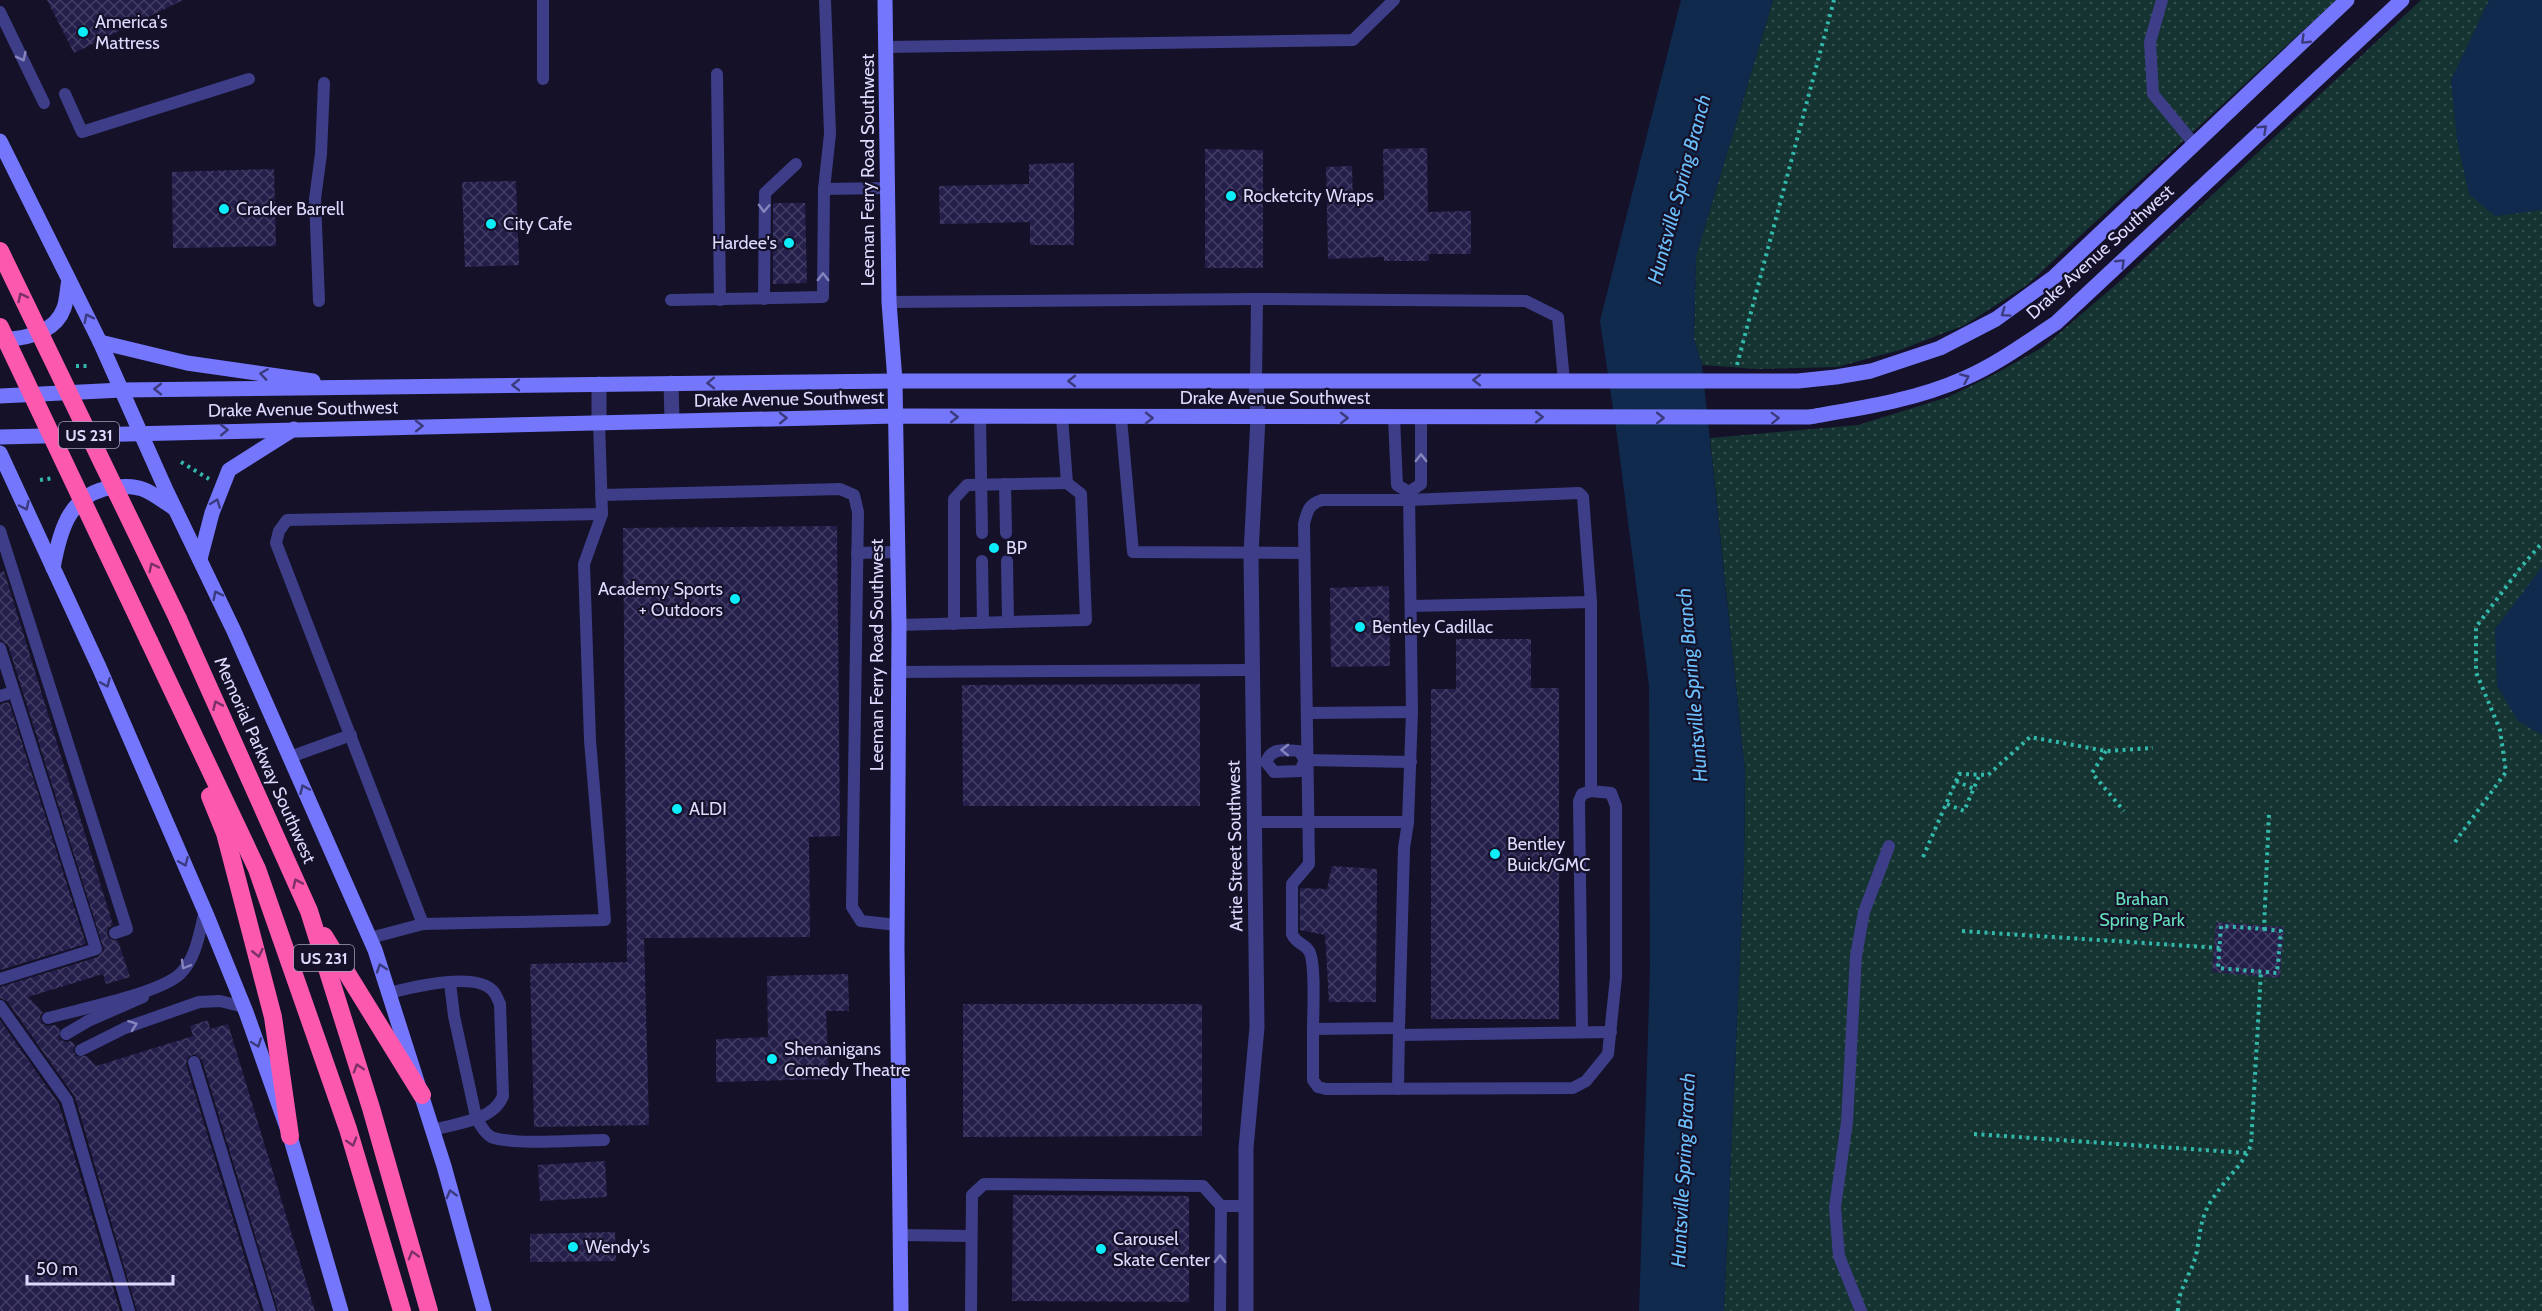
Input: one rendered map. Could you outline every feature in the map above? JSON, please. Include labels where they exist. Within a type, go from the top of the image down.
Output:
[{"type":"highway","name":"Memorial Parkway Southwest","points":[[0,251],[178,619],[309,911],[371,1108],[429,1311]]},
{"type":"highway","name":"US 231","points":[[0,327],[257,869],[348,1129],[402,1311]]},
{"type":"highway","points":[[149,640],[225,833],[273,1017],[290,1136]]},
{"type":"highway","points":[[309,911],[422,1095]]},
{"type":"street","name":"Leeman Ferry Road Southwest","points":[[885,0],[889,302],[896,416],[897,925],[901,1311]]},
{"type":"street","name":"Drake Avenue Southwest","points":[[0,396],[122,390],[671,383],[1564,381],[1733,383],[1836,378],[1881,368],[1949,343],[1996,319],[2054,277],[2347,0]]},
{"type":"street","name":"Drake Avenue Southwest","points":[[0,437],[896,416],[1809,417],[1901,400],[1966,378],[2056,323],[2402,0]]},
{"type":"street","points":[[0,141],[100,342],[175,509],[234,631],[370,938],[433,1130],[484,1311]]},
{"type":"street","points":[[0,340],[30,337],[50,327],[64,308],[69,280]]},
{"type":"street","points":[[100,342],[187,363],[364,388]]},
{"type":"street","name":"Artie Street Southwest","points":[[1246,1311],[1246,1148],[1257,1027],[1255,822],[1260,762],[1252,670],[1251,554],[1258,418],[1256,381]]},
{"type":"street","points":[[671,383],[672,420]]},
{"type":"street","points":[[599,384],[599,422]]},
{"type":"street","points":[[200,559],[212,513],[229,470],[296,429]]},
{"type":"street","points":[[0,453],[99,667],[205,910],[244,1006],[290,1136],[340,1311]]},
{"type":"street","points":[[53,568],[63,528],[74,507],[87,495],[104,489],[132,486],[146,491],[175,509]]},
{"type":"lane","points":[[543,0],[543,79]]},
{"type":"lane","points":[[671,300],[823,297],[824,189],[830,134],[825,0]]},
{"type":"lane","points":[[887,47],[1353,40],[1394,0]]},
{"type":"lane","points":[[2162,0],[2150,42],[2153,94],[2195,145]]},
{"type":"lane","points":[[0,12],[45,103]]},
{"type":"lane","points":[[717,74],[720,300]]},
{"type":"lane","points":[[65,94],[82,132],[249,79]]},
{"type":"lane","points":[[319,301],[315,199],[321,154],[324,83]]},
{"type":"lane","points":[[764,299],[765,193],[796,164]]},
{"type":"lane","points":[[824,189],[888,188]]},
{"type":"lane","points":[[1256,381],[1257,299]]},
{"type":"lane","points":[[889,302],[1257,299],[1526,302],[1558,316],[1564,381]]},
{"type":"lane","points":[[980,417],[982,533]]},
{"type":"lane","points":[[1062,417],[1067,483]]},
{"type":"lane","points":[[1121,418],[1133,552],[1304,553]]},
{"type":"lane","points":[[1394,418],[1397,485],[1409,496]]},
{"type":"lane","points":[[1398,1089],[1404,848],[1408,822],[1412,712],[1409,496],[1421,484],[1421,418]]},
{"type":"lane","points":[[370,938],[423,924],[605,920],[591,750],[584,564],[602,514],[599,422]]},
{"type":"lane","points":[[898,625],[954,624],[1086,620],[1081,494],[1067,483],[967,485],[954,499],[954,624]]},
{"type":"lane","points":[[1005,484],[1006,533]]},
{"type":"lane","points":[[601,495],[840,489],[854,495],[858,512],[858,553],[852,907],[861,921],[897,925]]},
{"type":"lane","points":[[1582,1032],[1579,801],[1582,794],[1591,791],[1611,793],[1616,806],[1616,977],[1608,1054],[1587,1081],[1573,1088],[1326,1089],[1318,1087],[1313,1080],[1312,958],[1306,947],[1295,941],[1292,934],[1292,884],[1309,864],[1304,524],[1307,512],[1315,502],[1409,496],[1579,493],[1583,497],[1591,602],[1591,791]]},
{"type":"lane","points":[[423,924],[276,543],[279,531],[287,520],[602,514]]},
{"type":"lane","points":[[0,531],[127,929],[115,933]]},
{"type":"lane","points":[[858,553],[897,552]]},
{"type":"lane","points":[[982,561],[983,623]]},
{"type":"lane","points":[[1007,561],[1008,622]]},
{"type":"lane","points":[[1411,606],[1591,602]]},
{"type":"lane","points":[[0,648],[96,949],[0,979]]},
{"type":"lane","points":[[897,672],[1252,670]]},
{"type":"lane","points":[[0,696],[14,692]]},
{"type":"lane","points":[[1307,713],[1412,712]]},
{"type":"lane","points":[[290,757],[351,735]]},
{"type":"lane","points":[[1274,750],[1299,751],[1306,760],[1300,771],[1274,772],[1260,762],[1274,750]]},
{"type":"lane","points":[[1306,760],[1411,762]]},
{"type":"lane","points":[[1255,822],[1408,822]]},
{"type":"lane","points":[[1862,1311],[1839,1256],[1835,1207],[1847,1122],[1856,956],[1864,912],[1889,846]]},
{"type":"lane","points":[[66,1034],[88,1021],[134,1002],[181,973],[196,947],[205,910]]},
{"type":"lane","points":[[389,993],[424,984],[471,982],[483,984],[493,991],[500,1004],[504,1096],[499,1107],[491,1113],[433,1130]]},
{"type":"lane","points":[[450,983],[454,1016],[476,1117],[480,1126],[492,1138],[604,1140]]},
{"type":"lane","points":[[48,1018],[160,987]]},
{"type":"lane","points":[[81,1050],[125,1028],[199,1002],[220,1001],[244,1006]]},
{"type":"lane","points":[[0,1006],[67,1100],[129,1311]]},
{"type":"lane","points":[[1313,1029],[1611,1032]]},
{"type":"lane","points":[[194,1062],[270,1311]]},
{"type":"lane","points":[[971,1311],[972,1195],[984,1184],[1203,1186],[1221,1206],[1220,1311]]},
{"type":"lane","points":[[1221,1206],[1246,1206]]},
{"type":"lane","points":[[900,1235],[972,1236]]},
{"type":"path","points":[[1733,383],[1834,0]]},
{"type":"path","points":[[181,462],[212,481]]},
{"type":"path","points":[[2455,842],[2506,772],[2500,730],[2476,672],[2476,627],[2542,543]]},
{"type":"path","points":[[1923,857],[1959,774],[1988,775],[2030,737],[2106,751],[2153,748]]},
{"type":"path","points":[[2106,751],[2092,773],[2124,811]]},
{"type":"path","points":[[1947,804],[1964,811],[1980,774]]},
{"type":"path","points":[[1956,781],[1974,789]]},
{"type":"path","points":[[2264,929],[2269,813]]},
{"type":"path","points":[[2221,926],[2264,929],[2281,930],[2277,973],[2218,968],[2221,926]]},
{"type":"path","points":[[1962,931],[2220,948]]},
{"type":"path","points":[[2178,1311],[2179,1297],[2197,1251],[2202,1217],[2251,1145],[2261,971]]},
{"type":"path","points":[[1974,1134],[2247,1153]]},
{"type":"green space","points":[[1773,0],[2336,0],[2027,285],[1965,325],[1900,350],[1837,367],[1757,369],[1702,365],[1694,339],[1696,256]]},
{"type":"green space","name":"Brahan Spring Park","points":[[2421,0],[2542,0],[2542,1311],[1724,1311],[1744,868],[1745,772],[1710,438],[1858,425],[1948,397],[2043,347],[2120,281]]},
{"type":"water","name":"Huntsville Spring Branch","points":[[1681,0],[1773,0],[1696,256],[1694,339],[1702,365],[1745,772],[1744,868],[1724,1311],[1639,1311],[1650,971],[1649,686],[1600,321]]},
{"type":"water","points":[[2489,0],[2542,0],[2542,210],[2495,216],[2469,194],[2457,140],[2451,80]]},
{"type":"water","points":[[2542,567],[2542,735],[2518,721],[2497,686],[2495,629]]},
{"type":"building","points":[[47,0],[183,0],[74,53]]},
{"type":"building","points":[[1427,148],[1428,212],[1471,211],[1471,254],[1429,254],[1429,261],[1384,261],[1384,257],[1328,259],[1326,167],[1352,166],[1353,201],[1384,200],[1383,149]]},
{"type":"building","points":[[1205,149],[1263,150],[1263,268],[1205,268]]},
{"type":"building","points":[[1074,163],[1074,245],[1030,245],[1030,222],[940,224],[939,186],[1029,184],[1029,164]]},
{"type":"building","name":"Cracker Barrell","points":[[274,169],[276,246],[173,248],[172,172]]},
{"type":"building","name":"City Cafe","points":[[516,181],[519,265],[465,267],[462,182]]},
{"type":"building","name":"Hardee's","points":[[773,203],[805,203],[807,283],[773,284]]},
{"type":"building","points":[[837,526],[840,836],[809,837],[810,937],[644,938],[649,1125],[534,1127],[530,964],[627,962],[623,528]]},
{"type":"building","points":[[4,571],[113,925],[108,928],[107,935],[110,939],[118,941],[130,977],[106,984],[103,974],[28,997],[43,1012],[40,1016],[42,1023],[46,1026],[55,1025],[60,1029],[59,1039],[66,1042],[71,1041],[75,1045],[73,1050],[76,1056],[87,1056],[96,1066],[193,1036],[190,1026],[208,1020],[210,1029],[228,1024],[315,1311],[278,1311],[202,1060],[195,1054],[188,1057],[186,1064],[261,1311],[137,1311],[75,1097],[7,1001],[0,998],[0,987],[98,957],[104,950],[8,645],[0,640],[0,572]]},
{"type":"building","name":"Bentley Cadillac","points":[[1389,586],[1390,666],[1331,667],[1330,588]]},
{"type":"building","name":"Bentley Buick/GMC","points":[[1456,639],[1531,639],[1531,688],[1559,688],[1559,1019],[1431,1019],[1431,689],[1456,689]]},
{"type":"building","points":[[1200,684],[1200,806],[963,806],[962,685]]},
{"type":"building","points":[[9,702],[86,944],[0,970],[0,704]]},
{"type":"building","points":[[1332,866],[1377,869],[1376,1002],[1329,1002],[1325,935],[1300,930],[1300,888],[1327,889]]},
{"type":"building","points":[[2216,922],[2284,927],[2280,978],[2212,972]]},
{"type":"building","points":[[848,974],[849,1011],[826,1011],[829,1079],[716,1082],[716,1039],[768,1037],[767,976]]},
{"type":"building","points":[[963,1004],[1202,1004],[1202,1136],[963,1137]]},
{"type":"building","points":[[0,1020],[59,1104],[120,1311],[0,1311]]},
{"type":"building","points":[[605,1161],[607,1197],[540,1201],[538,1165]]},
{"type":"building","name":"Carousel Skate Center","points":[[1013,1195],[1189,1196],[1189,1302],[1012,1301]]},
{"type":"building","name":"Wendy's","points":[[615,1232],[616,1261],[530,1262],[530,1234]]},
{"type":"place","name":"America's Mattress","points":[[83,32]]},
{"type":"place","name":"Rocketcity Wraps","points":[[1231,196]]},
{"type":"place","name":"Cracker Barrell","points":[[224,209]]},
{"type":"place","name":"City Cafe","points":[[491,224]]},
{"type":"place","name":"Hardee's","points":[[789,243]]},
{"type":"place","name":"BP","points":[[994,548]]},
{"type":"place","name":"Academy Sports + Outdoors","points":[[735,599]]},
{"type":"place","name":"Bentley Cadillac","points":[[1360,627]]},
{"type":"place","name":"ALDI","points":[[677,809]]},
{"type":"place","name":"Bentley Buick/GMC","points":[[1495,854]]},
{"type":"place","name":"Shenanigans Comedy Theatre","points":[[772,1059]]},
{"type":"place","name":"Wendy's","points":[[573,1247]]},
{"type":"place","name":"Carousel Skate Center","points":[[1101,1249]]}]
